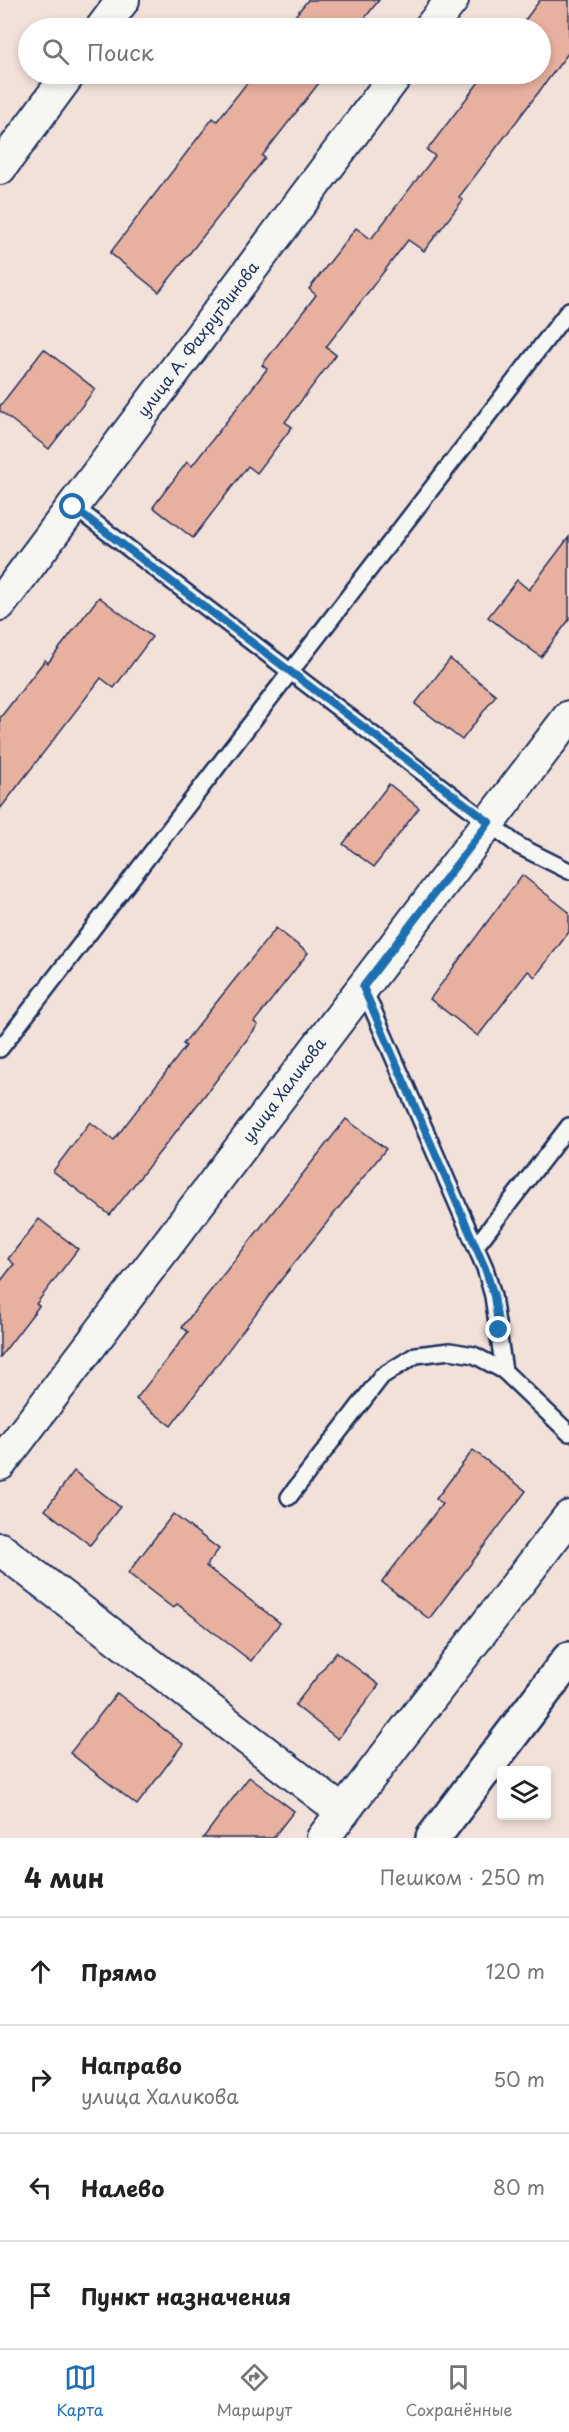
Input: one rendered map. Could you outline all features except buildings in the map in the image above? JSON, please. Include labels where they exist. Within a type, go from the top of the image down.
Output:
[{"type":"main road","points":[[433,1838],[569,1659]]},
{"type":"street","points":[[110,18],[123,0]]},
{"type":"street","points":[[438,18],[452,0]]},
{"type":"street","points":[[0,168],[62,84]]},
{"type":"street","name":"улица А. Фахрутдинова","points":[[0,604],[390,84]]},
{"type":"street","name":"улица Халикова","points":[[0,1464],[569,717]]},
{"type":"street","points":[[323,1838],[569,1517]]},
{"type":"street","points":[[0,1549],[343,1812]]},
{"type":"lane","points":[[0,1049],[569,310]]},
{"type":"lane","points":[[73,507],[519,846],[569,871]]},
{"type":"lane","points":[[363,987],[476,1246],[494,1296],[504,1371]]},
{"type":"lane","points":[[476,1246],[569,1125]]},
{"type":"lane","points":[[289,1497],[382,1376],[416,1355],[450,1351],[474,1355],[504,1371],[569,1433]]},
{"type":"route","points":[[73,507],[489,822],[363,987],[485,1268],[494,1296],[499,1330]]}]
